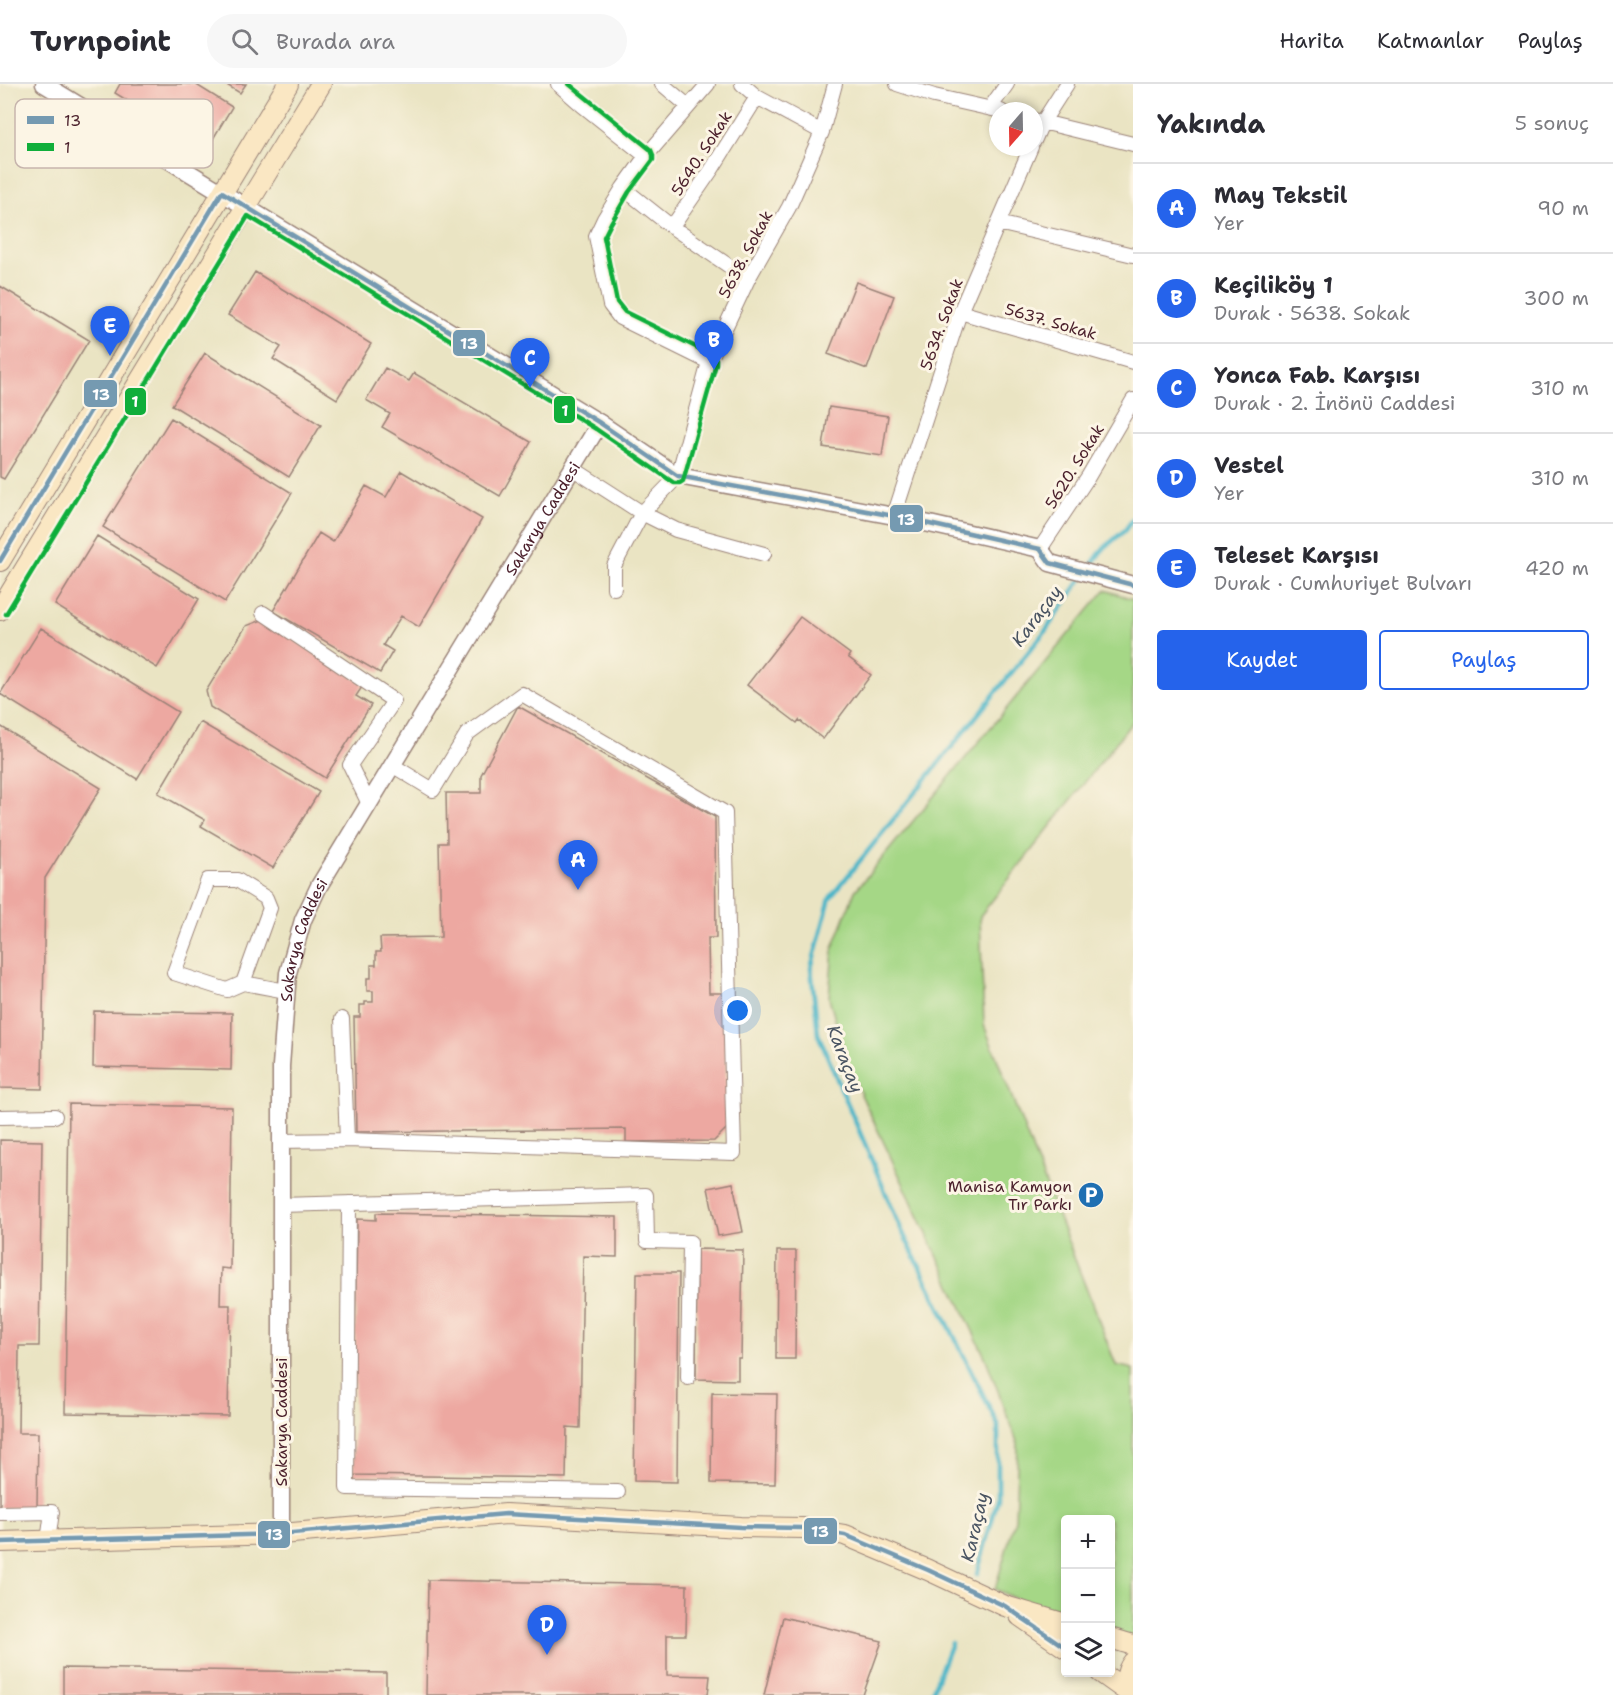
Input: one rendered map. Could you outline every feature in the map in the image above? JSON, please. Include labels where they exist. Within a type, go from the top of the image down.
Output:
[{"type":"main road","points":[[0,561],[288,84]]},
{"type":"main road","points":[[0,610],[321,84]]},
{"type":"main road","points":[[0,1542],[281,1534],[506,1514],[741,1527],[803,1528],[845,1535],[1005,1606],[1062,1623]]},
{"type":"main road","points":[[1005,1606],[1061,1645]]},
{"type":"main road","points":[[1115,1640],[1133,1645]]},
{"type":"main road","points":[[1129,1694],[1126,1683],[1127,1674],[1133,1662]]},
{"type":"main road","points":[[1107,1677],[1129,1694]]},
{"type":"street","points":[[44,84],[69,99]]},
{"type":"street","points":[[558,84],[646,156]]},
{"type":"street","points":[[662,84],[688,106]]},
{"type":"street","points":[[708,84],[646,156],[623,188],[596,236],[610,305],[620,318],[709,362]]},
{"type":"street","points":[[742,84],[757,97],[822,132]]},
{"type":"street","name":"5638. Sokak","points":[[678,476],[709,362],[748,279],[789,207],[822,132],[835,84]]},
{"type":"street","points":[[897,84],[937,90],[989,107]]},
{"type":"street","points":[[999,102],[1007,84]]},
{"type":"street","points":[[1043,115],[1067,84]]},
{"type":"street","name":"5640. Sokak","points":[[672,227],[757,97]]},
{"type":"street","points":[[1043,122],[1133,144]]},
{"type":"street","name":"5634. Sokak","points":[[894,516],[960,312],[1027,156]]},
{"type":"street","points":[[182,168],[600,423],[678,476],[894,516],[1040,549],[1050,563],[1129,584]]},
{"type":"street","points":[[623,188],[672,227],[748,279]]},
{"type":"street","points":[[998,223],[1133,255]]},
{"type":"street","name":"5637. Sokak","points":[[960,312],[1133,362]]},
{"type":"street","name":"5620. Sokak","points":[[1040,549],[1088,477],[1133,400]]},
{"type":"street","name":"Sakarya Caddesi","points":[[281,1534],[280,1141],[281,1066],[288,973],[307,912],[319,886],[600,423]]},
{"type":"street","points":[[572,468],[642,513],[676,530],[764,554]]},
{"type":"street","points":[[614,588],[614,566],[642,513],[678,476]]},
{"type":"street","points":[[263,613],[394,701],[350,765],[369,804]]},
{"type":"street","points":[[280,1141],[347,1140],[734,1153],[725,813],[522,694],[467,734],[433,790],[392,765]]},
{"type":"street","points":[[243,983],[270,908],[266,898],[237,880],[208,880],[174,973],[227,990],[243,983],[286,991]]},
{"type":"street","points":[[342,1019],[347,1140]]},
{"type":"street","points":[[0,1117],[55,1116]]},
{"type":"street","points":[[280,1204],[646,1195],[647,1241],[690,1242],[688,1378]]},
{"type":"street","points":[[349,1203],[347,1488],[618,1492]]},
{"type":"street","points":[[0,1514],[51,1512],[48,1541]]},
{"type":"green space","points":[[1105,590],[1133,599],[1133,721],[980,916],[984,1025],[1116,1365],[1133,1369],[1133,1638],[1115,1635],[1115,1515],[1061,1515],[1061,1621],[995,1589],[1015,1520],[1018,1444],[986,1359],[849,1069],[829,998],[833,948],[855,891]]},
{"type":"building","points":[[120,84],[195,84],[232,107],[213,139],[213,99],[125,99],[115,93]]},
{"type":"building","points":[[225,84],[246,84],[240,93]]},
{"type":"building","points":[[255,272],[371,344],[337,399],[273,359],[281,347],[228,315]]},
{"type":"building","points":[[856,282],[894,296],[867,369],[828,354]]},
{"type":"building","points":[[0,286],[89,340],[4,479],[0,477]]},
{"type":"building","points":[[205,353],[321,425],[289,477],[172,405]]},
{"type":"building","points":[[385,368],[409,381],[414,373],[531,442],[500,496],[382,427],[390,414],[366,400]]},
{"type":"building","points":[[829,407],[888,416],[882,456],[823,447]]},
{"type":"building","points":[[171,418],[292,493],[225,602],[103,527]]},
{"type":"building","points":[[401,471],[482,519],[419,627],[401,616],[383,645],[393,651],[380,673],[273,611],[319,533],[333,542],[366,486],[386,497]]},
{"type":"building","points":[[97,536],[199,599],[157,668],[55,605]]},
{"type":"building","points":[[800,617],[850,654],[848,657],[871,675],[823,739],[799,720],[797,723],[747,685]]},
{"type":"building","points":[[262,620],[364,684],[356,696],[371,705],[325,778],[210,707],[206,691],[246,626]]},
{"type":"building","points":[[41,628],[178,712],[137,779],[0,694]]},
{"type":"building","points":[[518,706],[715,817],[716,938],[708,938],[709,993],[725,993],[727,1128],[714,1141],[626,1142],[626,1129],[356,1132],[354,1017],[360,1017],[360,1005],[373,1002],[373,991],[367,991],[367,978],[371,978],[371,965],[376,965],[376,952],[381,952],[380,938],[441,937],[439,843],[447,843],[446,793],[481,793],[481,775]]},
{"type":"building","points":[[200,722],[319,792],[273,868],[201,826],[205,820],[158,793]]},
{"type":"building","points":[[0,726],[101,788],[45,878],[42,1089],[0,1088]]},
{"type":"building","points":[[94,1011],[232,1013],[231,1070],[93,1067]]},
{"type":"building","points":[[69,1104],[232,1107],[230,1269],[221,1268],[220,1305],[230,1305],[228,1416],[65,1413]]},
{"type":"building","points":[[0,1140],[42,1141],[39,1346],[19,1346],[18,1433],[38,1433],[37,1508],[0,1508]]},
{"type":"building","points":[[733,1183],[743,1232],[718,1236],[708,1188]]},
{"type":"building","points":[[376,1213],[617,1217],[617,1257],[583,1256],[580,1428],[567,1427],[566,1478],[353,1475],[357,1219],[376,1220]]},
{"type":"building","points":[[697,1249],[743,1250],[741,1358],[738,1358],[738,1380],[696,1379]]},
{"type":"building","points":[[777,1251],[796,1251],[795,1359],[776,1359]]},
{"type":"building","points":[[637,1273],[679,1273],[677,1482],[634,1481]]},
{"type":"building","points":[[712,1393],[777,1394],[775,1484],[711,1483]]},
{"type":"building","points":[[428,1580],[687,1585],[686,1635],[667,1635],[667,1675],[710,1676],[708,1695],[426,1695]]},
{"type":"building","points":[[783,1617],[882,1641],[863,1695],[764,1695]]},
{"type":"building","points":[[63,1668],[386,1673],[386,1695],[63,1695]]},
{"type":"waterway","name":"Karaçay","points":[[1089,568],[1103,549],[1125,530],[1133,519]]},
{"type":"waterway","name":"Karaçay","points":[[977,1574],[998,1498],[998,1425],[901,1229],[818,1034],[811,968],[830,898],[1046,630],[1084,575]]},
{"type":"waterway","name":"Karaçay","points":[[931,1695],[951,1643]]},
{"type":"transit line","name":"1","points":[[6,614],[248,216],[596,429],[674,483],[683,481],[716,359],[625,312],[617,302],[604,237],[629,192],[653,160],[653,155],[651,150],[569,84]]},
{"type":"transit line","name":"13","points":[[0,561],[222,192],[600,423],[678,476],[894,516],[1040,549],[1050,563],[1133,585]]},
{"type":"transit line","name":"13","points":[[0,1542],[281,1534],[506,1514],[741,1527],[803,1528],[845,1535],[928,1570],[1005,1606],[1061,1645]]},
{"type":"place","name":"Teleset Karşısı","points":[[110,356]]},
{"type":"place","name":"Keçiliköy 1","points":[[714,370]]},
{"type":"place","name":"Yonca Fab. Karşısı","points":[[530,388]]},
{"type":"place","name":"May Tekstil","points":[[578,890]]},
{"type":"place","name":"Manisa Kamyon Tır Parkı","points":[[1091,1195]]},
{"type":"place","name":"Vestel","points":[[547,1655]]}]
